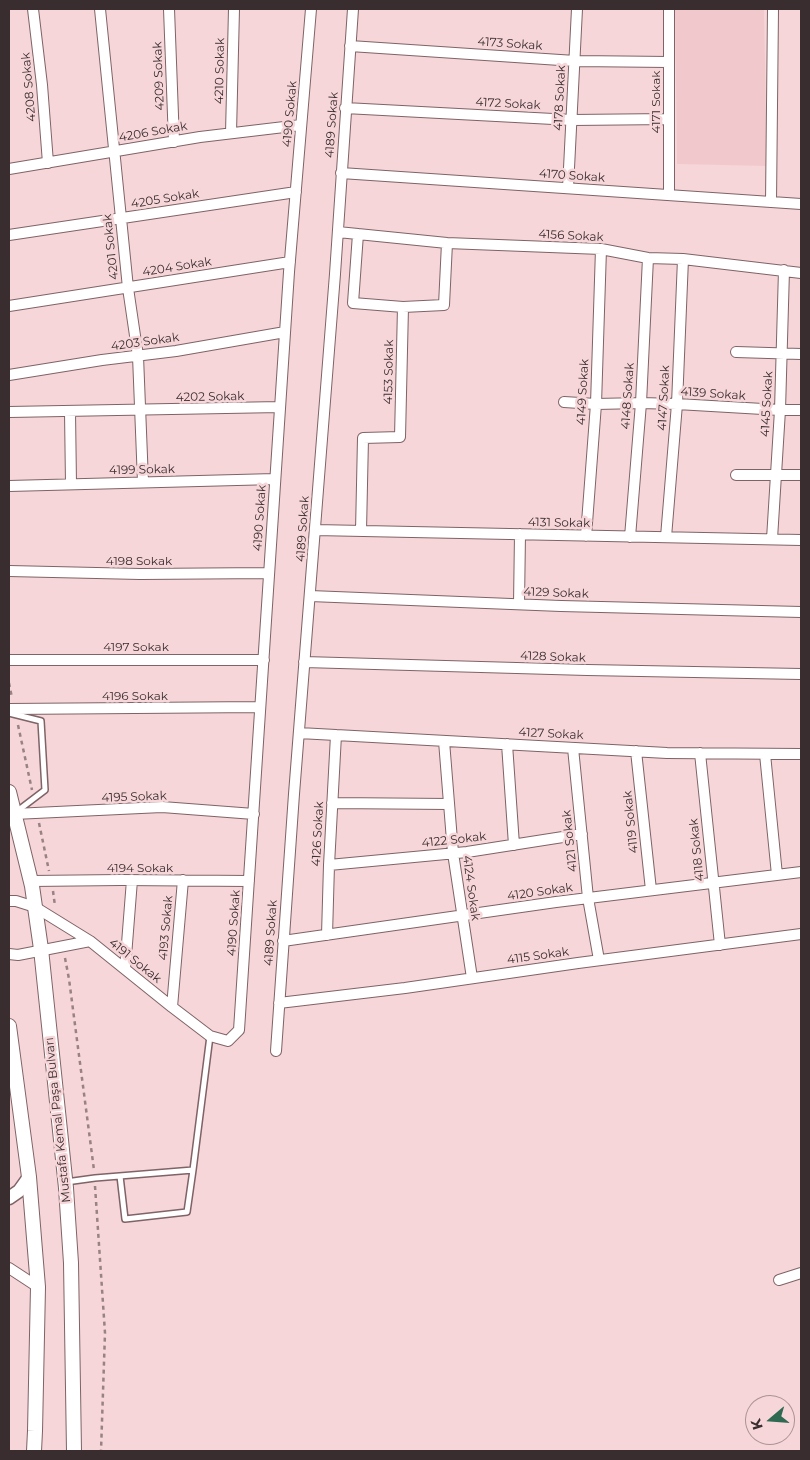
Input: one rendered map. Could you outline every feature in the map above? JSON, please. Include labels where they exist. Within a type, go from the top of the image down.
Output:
[{"type":"main road","name":"Mustafa Kemal Paşa Bulvarı","points":[[9,792],[31,882],[35,907],[65,1182],[71,1263],[74,1451]]},
{"type":"main road","points":[[9,1026],[29,1177],[38,1287],[34,1451]]},
{"type":"street","name":"4208 Sokak","points":[[33,9],[42,85],[48,163]]},
{"type":"street","name":"4201 Sokak","points":[[100,9],[128,288],[138,356],[143,482]]},
{"type":"street","name":"4209 Sokak","points":[[170,9],[174,142]]},
{"type":"street","name":"4210 Sokak","points":[[231,133],[234,9]]},
{"type":"street","name":"4190 Sokak","points":[[210,1036],[228,1041],[239,1030],[285,332],[311,9]]},
{"type":"street","name":"4189 Sokak","points":[[276,1051],[353,9]]},
{"type":"street","name":"4178 Sokak","points":[[568,188],[577,9]]},
{"type":"street","name":"4171 Sokak","points":[[669,9],[669,195]]},
{"type":"street","points":[[772,202],[773,9]]},
{"type":"street","name":"4173 Sokak","points":[[350,46],[575,61],[669,62]]},
{"type":"street","name":"4172 Sokak","points":[[345,108],[572,120],[669,119]]},
{"type":"street","name":"4206 Sokak","points":[[9,169],[231,133],[302,124]]},
{"type":"street","name":"4170 Sokak","points":[[341,173],[801,204]]},
{"type":"street","name":"4205 Sokak","points":[[9,235],[296,192]]},
{"type":"street","name":"4156 Sokak","points":[[338,232],[447,243],[601,249],[648,258],[683,259],[801,273]]},
{"type":"street","points":[[358,234],[353,304],[403,307],[444,305],[447,243]]},
{"type":"street","name":"4149 Sokak","points":[[586,536],[596,404],[601,249]]},
{"type":"street","name":"4148 Sokak","points":[[630,537],[641,403],[648,258]]},
{"type":"street","name":"4147 Sokak","points":[[666,537],[677,404],[683,259]]},
{"type":"street","name":"4204 Sokak","points":[[9,306],[290,262]]},
{"type":"street","name":"4145 Sokak","points":[[772,539],[780,410],[784,270]]},
{"type":"street","name":"4153 Sokak","points":[[361,531],[362,438],[400,437],[403,307]]},
{"type":"street","name":"4203 Sokak","points":[[9,374],[176,351],[285,332]]},
{"type":"street","points":[[736,352],[801,354]]},
{"type":"street","name":"4139 Sokak","points":[[564,402],[677,404],[801,410]]},
{"type":"street","name":"4202 Sokak","points":[[9,412],[280,408]]},
{"type":"street","points":[[70,412],[71,484]]},
{"type":"street","points":[[736,475],[801,475]]},
{"type":"street","name":"4199 Sokak","points":[[9,486],[276,479]]},
{"type":"street","name":"4131 Sokak","points":[[315,530],[801,540]]},
{"type":"street","points":[[519,604],[520,534]]},
{"type":"street","name":"4198 Sokak","points":[[9,571],[140,574],[269,573]]},
{"type":"street","name":"4129 Sokak","points":[[310,596],[801,612]]},
{"type":"street","name":"4197 Sokak","points":[[9,660],[264,660]]},
{"type":"street","name":"4128 Sokak","points":[[304,662],[597,671],[801,674]]},
{"type":"street","name":"4196 Sokak","points":[[12,711],[260,707]]},
{"type":"street","name":"4127 Sokak","points":[[299,733],[636,751],[801,754]]},
{"type":"street","name":"4126 Sokak","points":[[327,935],[336,735]]},
{"type":"street","name":"4124 Sokak","points":[[444,741],[453,853],[472,978]]},
{"type":"street","points":[[507,744],[514,845]]},
{"type":"street","name":"4121 Sokak","points":[[573,748],[588,898],[599,960]]},
{"type":"street","name":"4119 Sokak","points":[[636,751],[651,890]]},
{"type":"street","name":"4118 Sokak","points":[[700,753],[720,945]]},
{"type":"street","points":[[765,754],[777,875]]},
{"type":"street","points":[[332,803],[449,804]]},
{"type":"street","name":"4195 Sokak","points":[[14,814],[162,807],[254,814]]},
{"type":"street","name":"4122 Sokak","points":[[329,865],[453,853],[582,834]]},
{"type":"street","name":"4120 Sokak","points":[[283,941],[588,898],[801,872]]},
{"type":"street","points":[[125,969],[132,880]]},
{"type":"street","name":"4194 Sokak","points":[[31,882],[132,880],[249,881]]},
{"type":"street","name":"4193 Sokak","points":[[172,1008],[183,880]]},
{"type":"street","name":"4191 Sokak","points":[[9,901],[16,901],[35,907],[90,941],[172,1008],[210,1036]]},
{"type":"street","name":"4115 Sokak","points":[[279,1003],[405,988],[599,960],[801,934]]},
{"type":"street","points":[[9,954],[18,955],[90,941]]},
{"type":"street","points":[[9,1198],[19,1191],[29,1177]]},
{"type":"street","points":[[9,1268],[38,1287]]},
{"type":"street","points":[[779,1280],[801,1273]]},
{"type":"lane","points":[[12,711],[41,721],[45,790],[14,814]]},
{"type":"lane","points":[[120,1176],[125,1219],[187,1212],[210,1036]]},
{"type":"lane","points":[[65,1182],[193,1170]]},
{"type":"path","points":[[9,683],[12,711],[34,798]]},
{"type":"path","points":[[37,813],[58,921]]},
{"type":"path","points":[[63,945],[95,1178],[105,1333],[101,1451]]},
{"type":"shaded area","points":[[675,9],[764,9],[767,166],[677,164]]}]
